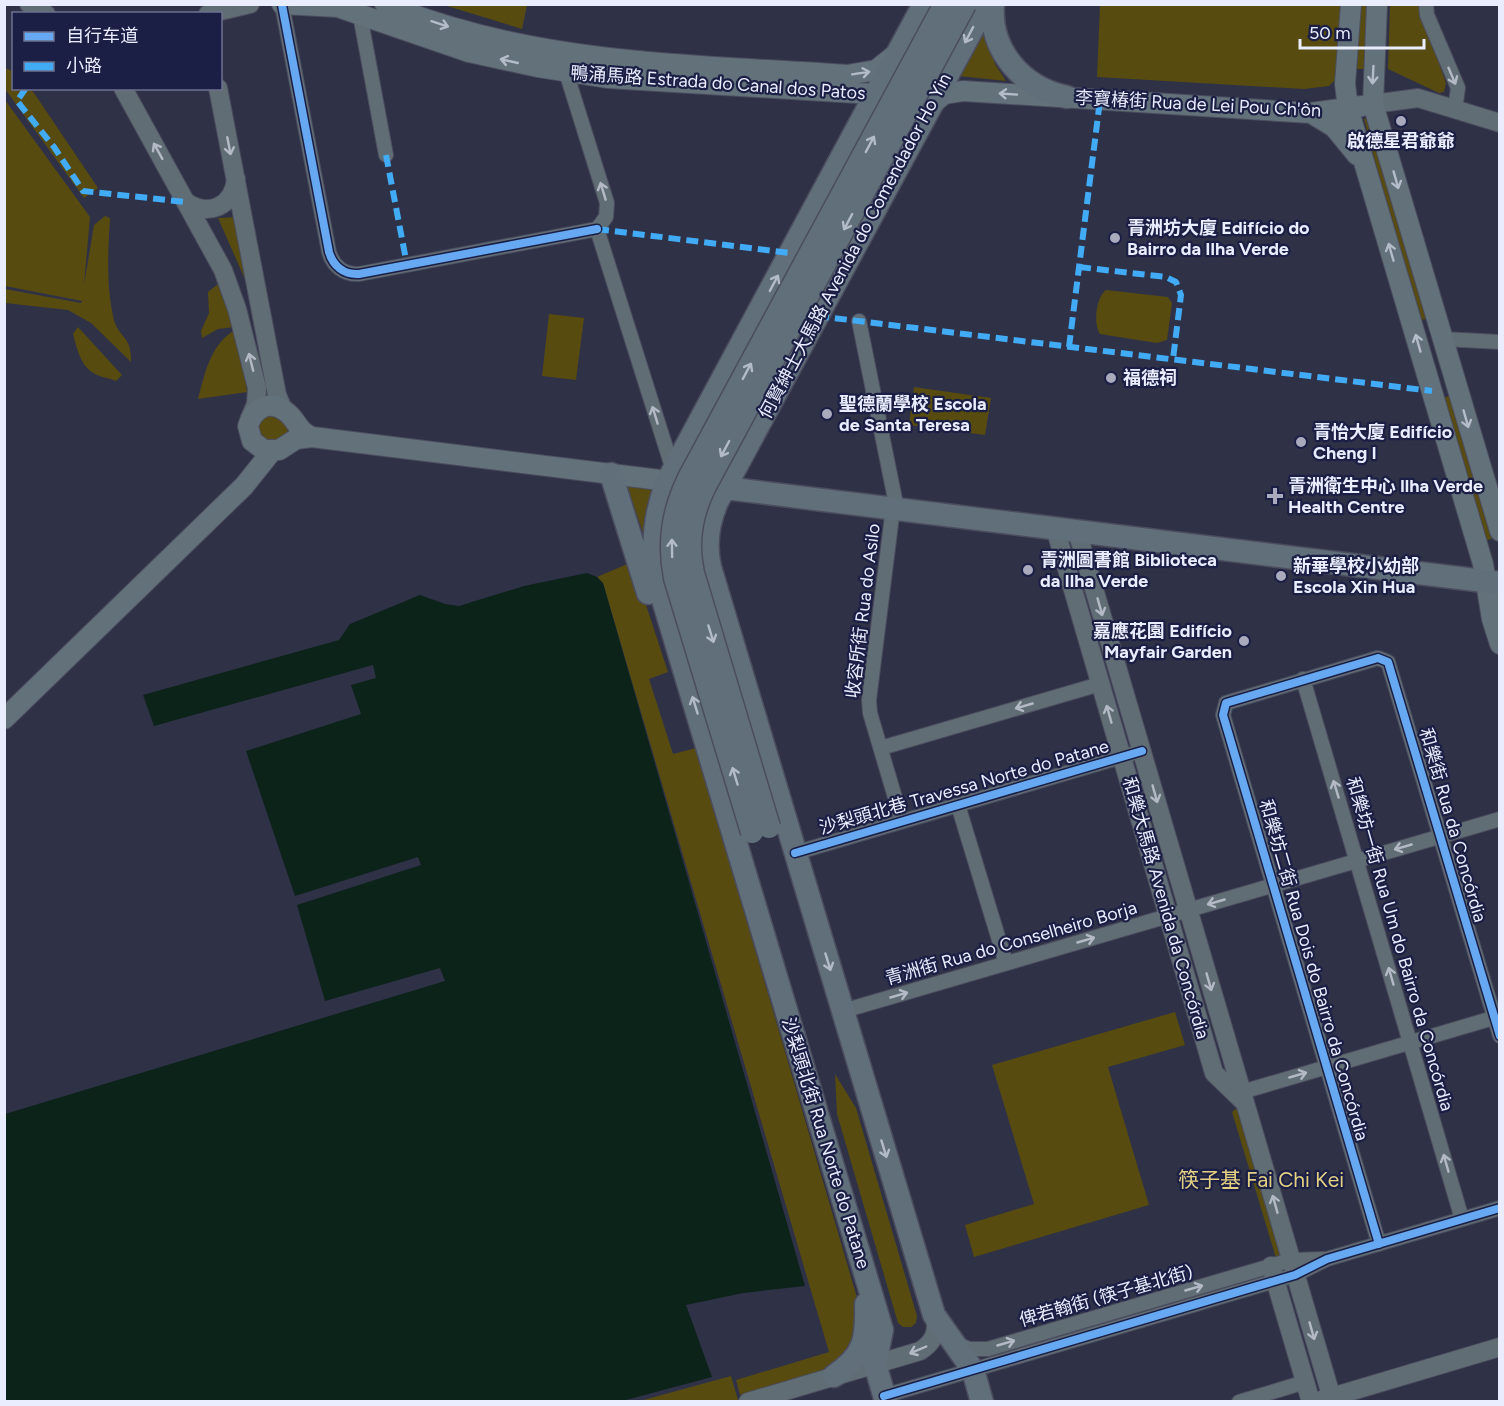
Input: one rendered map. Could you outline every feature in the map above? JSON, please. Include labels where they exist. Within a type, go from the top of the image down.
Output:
[{"type":"main road","name":"鴨涌馬路 Estrada do Canal dos Patos","points":[[282,4],[338,7],[469,52],[566,72],[608,78],[876,94]]},
{"type":"main road","name":"鴨涌馬路 Estrada do Canal dos Patos","points":[[385,4],[473,35],[541,50],[609,60],[847,75],[876,70],[900,50]]},
{"type":"main road","points":[[670,476],[924,4]]},
{"type":"main road","points":[[812,906],[760,830],[675,578],[671,544],[676,510],[689,478],[945,4]]},
{"type":"main road","points":[[760,830],[693,573],[689,543],[694,514],[705,486],[965,4]]},
{"type":"main road","name":"何賢紳士大馬路 Avenida do Comendador Ho Yin","points":[[725,488],[986,4]]},
{"type":"main road","points":[[993,4],[997,39],[1009,63],[1018,74],[1040,89],[1067,97]]},
{"type":"main road","points":[[1350,4],[1345,84],[1348,108],[1484,564],[1493,582],[1500,644]]},
{"type":"main road","points":[[1377,4],[1373,104],[1500,531]]},
{"type":"main road","points":[[876,94],[915,91],[937,80],[953,65]]},
{"type":"main road","name":"李寶椿街 Rua de Lei Pou Ch'ôn","points":[[932,104],[951,92],[1311,113],[1373,104]]},
{"type":"main road","points":[[1311,113],[1334,127],[1366,167]]},
{"type":"main road","points":[[800,235],[828,192],[839,187],[848,186],[865,196],[872,215]]},
{"type":"main road","points":[[1404,295],[1421,293],[1428,288]]},
{"type":"main road","points":[[759,311],[761,321],[773,336],[792,340],[831,290]]},
{"type":"main road","points":[[1437,406],[1437,388],[1450,363]]},
{"type":"main road","points":[[244,486],[252,472],[254,456],[252,441],[248,434],[250,418],[261,408],[276,406],[287,414],[303,432],[312,437]]},
{"type":"main road","points":[[4,719],[244,486],[293,434],[287,414]]},
{"type":"main road","points":[[696,427],[693,449],[700,470],[711,481],[725,488]]},
{"type":"main road","points":[[252,441],[264,450],[279,449],[296,439],[312,437],[611,474],[670,476],[725,488],[1493,582]]},
{"type":"main road","points":[[611,474],[655,615],[683,667]]},
{"type":"main road","name":"沙梨頭北街 Rua Norte do Patane","points":[[670,476],[658,506],[653,544],[658,583],[882,1330],[875,1364]]},
{"type":"main road","points":[[725,488],[711,518],[707,543],[708,559],[934,1315],[973,1370],[982,1401]]},
{"type":"main road","points":[[668,615],[669,600],[683,586],[702,584],[711,588],[720,600]]},
{"type":"main road","name":"沙梨頭北街 Rua Norte do Patane","points":[[760,830],[760,922]]},
{"type":"main road","points":[[834,1376],[850,1365],[861,1350],[867,1332],[865,1272]]},
{"type":"main road","points":[[875,1364],[885,1399]]},
{"type":"street","points":[[29,4],[43,12]]},
{"type":"street","points":[[216,12],[250,4]]},
{"type":"street","points":[[282,4],[329,252],[334,264],[341,270],[359,274],[597,229],[606,217],[607,203],[566,72]]},
{"type":"street","points":[[1426,4],[1427,15],[1458,88],[1455,109]]},
{"type":"street","points":[[360,15],[386,155]]},
{"type":"street","points":[[124,90],[223,270],[237,309],[257,388],[256,404],[250,418]]},
{"type":"street","points":[[218,90],[277,394],[287,414]]},
{"type":"street","name":"李寶椿街 Rua de Lei Pou Ch'ôn","points":[[1373,104],[1418,98],[1500,123]]},
{"type":"street","points":[[186,202],[194,208],[214,209],[230,198],[236,180]]},
{"type":"street","points":[[597,229],[670,476]]},
{"type":"street","name":"收容所街 Rua do Asilo","points":[[859,321],[895,509],[869,700],[870,713],[902,821]]},
{"type":"street","points":[[1443,339],[1500,342]]},
{"type":"street","points":[[1450,363],[1468,347],[1484,342]]},
{"type":"street","name":"和樂大馬路 Avenida da Concórdia","points":[[1054,528],[1214,1073],[1243,1097]]},
{"type":"street","name":"和樂大馬路 Avenida da Concórdia","points":[[1077,531],[1293,1268],[1326,1400]]},
{"type":"street","name":"和樂街 Rua da Concórdia","points":[[1303,680],[1378,658],[1386,659],[1392,671],[1440,836],[1497,1017],[1500,1036]]},
{"type":"street","name":"和樂坊二街 Rua Dois do Bairro da Concórdia","points":[[1303,680],[1228,701],[1222,715],[1379,1244]]},
{"type":"street","name":"和樂坊一街 Rua Um do Bairro da Concórdia","points":[[1303,680],[1462,1219]]},
{"type":"street","points":[[881,748],[1100,684]]},
{"type":"street","name":"沙梨頭北巷 Travessa Norte do Patane","points":[[795,853],[1142,751]]},
{"type":"street","points":[[958,805],[1006,963]]},
{"type":"street","name":"青洲街 Rua do Conselheiro Borja","points":[[843,1011],[1500,819]]},
{"type":"street","points":[[1243,1097],[1326,1067],[1497,1017]]},
{"type":"street","points":[[885,1399],[1273,1274],[1500,1208]]},
{"type":"street","points":[[1273,1274],[1311,1401]]},
{"type":"street","name":"俾若翰街 (筷子基北街)","points":[[952,1340],[969,1349],[988,1349],[1273,1274]]},
{"type":"street","points":[[748,1401],[875,1364],[927,1346],[936,1332],[934,1315]]},
{"type":"street","points":[[1326,1400],[1500,1347]]},
{"type":"street","points":[[1239,1401],[1305,1382]]},
{"type":"shaded area","points":[[444,5],[527,5],[522,29]]},
{"type":"shaded area","points":[[1100,5],[1345,5],[1336,79],[1329,86],[1304,89],[1097,77]]},
{"type":"shaded area","points":[[1359,5],[1368,5],[1364,69],[1355,69]]},
{"type":"shaded area","points":[[1390,5],[1418,5],[1446,83],[1444,92],[1439,93],[1388,69]]},
{"type":"shaded area","points":[[983,27],[995,64],[1006,81],[958,76]]},
{"type":"shaded area","points":[[5,68],[12,71],[12,90],[31,90],[34,93],[98,188],[84,198],[5,89]]},
{"type":"shaded area","points":[[5,100],[90,217],[84,285],[94,225],[105,216],[110,218],[108,269],[111,307],[116,326],[129,347],[131,362],[91,323],[68,310],[5,303],[5,289],[81,303],[82,301],[5,286]]},
{"type":"shaded area","points":[[1375,115],[1428,319],[1417,320],[1364,119]]},
{"type":"shaded area","points":[[238,217],[248,286],[218,218]]},
{"type":"shaded area","points":[[218,284],[224,294],[234,327],[218,329],[202,338],[201,331],[209,313],[208,292]]},
{"type":"shaded area","points":[[1106,290],[1168,297],[1172,303],[1167,340],[1157,343],[1100,334],[1097,311],[1100,298]]},
{"type":"shaded area","points":[[549,314],[584,318],[576,380],[542,376]]},
{"type":"shaded area","points":[[78,327],[122,375],[116,381],[97,375],[83,363],[73,334]]},
{"type":"shaded area","points":[[237,329],[247,392],[198,399],[215,350],[228,335]]},
{"type":"shaded area","points":[[914,387],[991,398],[985,435],[909,425]]},
{"type":"shaded area","points":[[1452,395],[1494,538],[1485,541],[1443,398]]},
{"type":"shaded area","points":[[272,411],[288,425],[287,437],[266,446],[254,423]]},
{"type":"shaded area","points":[[626,485],[660,487],[648,547],[628,489]]},
{"type":"shaded area","points":[[632,562],[668,672],[649,679],[673,754],[696,748],[863,1318],[860,1332],[832,1368],[740,1395],[736,1380],[829,1352],[603,583],[597,577]]},
{"type":"shaded area","points":[[587,573],[597,577],[603,583],[805,1286],[743,1293],[686,1305],[712,1377],[622,1401],[5,1401],[5,1114],[445,981],[440,968],[325,1001],[297,905],[421,865],[418,857],[295,896],[246,751],[361,714],[351,685],[376,678],[373,665],[154,726],[143,695],[339,640],[350,624],[420,595],[445,604],[459,606],[524,586]]},
{"type":"shaded area","points":[[1175,1012],[1185,1045],[1108,1067],[1149,1205],[974,1257],[965,1225],[1034,1204],[992,1065]]},
{"type":"shaded area","points":[[835,1074],[856,1108],[917,1316],[916,1323],[911,1327],[903,1327],[898,1323],[837,1114]]},
{"type":"shaded area","points":[[1238,1107],[1281,1256],[1276,1258],[1232,1112]]},
{"type":"shaded area","points":[[731,1376],[738,1400],[640,1401]]},
{"type":"marked path","points":[[25,90],[17,101],[54,147],[83,191],[186,202]]},
{"type":"marked path","points":[[1069,347],[1100,100]]},
{"type":"marked path","points":[[386,155],[407,265]]},
{"type":"marked path","points":[[597,229],[790,253]]},
{"type":"marked path","points":[[1079,267],[1166,277],[1176,282],[1181,295],[1173,359]]},
{"type":"marked path","points":[[817,316],[1432,391]]},
{"type":"cycle path","points":[[282,5],[329,252],[340,269],[359,274],[597,229]]},
{"type":"cycle path","points":[[1379,1244],[1223,715],[1226,703],[1378,658],[1388,662],[1500,1036]]},
{"type":"cycle path","points":[[795,853],[1142,751]]},
{"type":"cycle path","points":[[884,1396],[1295,1275],[1327,1259],[1500,1208]]},
{"type":"place","name":"啟德星君爺爺","points":[[1401,121]]},
{"type":"place","name":"青洲坊大廈 Edifício do Bairro da Ilha Verde","points":[[1115,238]]},
{"type":"place","name":"福德祠","points":[[1111,378]]},
{"type":"place","name":"聖德蘭學校 Escola de Santa Teresa","points":[[827,414]]},
{"type":"place","name":"青怡大廈 Edifício Cheng I","points":[[1301,442]]},
{"type":"place","name":"青洲衛生中心 llha Verde Health Centre","points":[[1275,496]]},
{"type":"place","name":"青洲圖書館 Biblioteca da Ilha Verde","points":[[1028,570]]},
{"type":"place","name":"新華學校小幼部 Escola Xin Hua","points":[[1281,576]]},
{"type":"place","name":"嘉應花園 Edifício Mayfair Garden","points":[[1244,641]]},
{"type":"district","name":"筷子基 Fai Chi Kei","points":[[1261,1179]]}]
